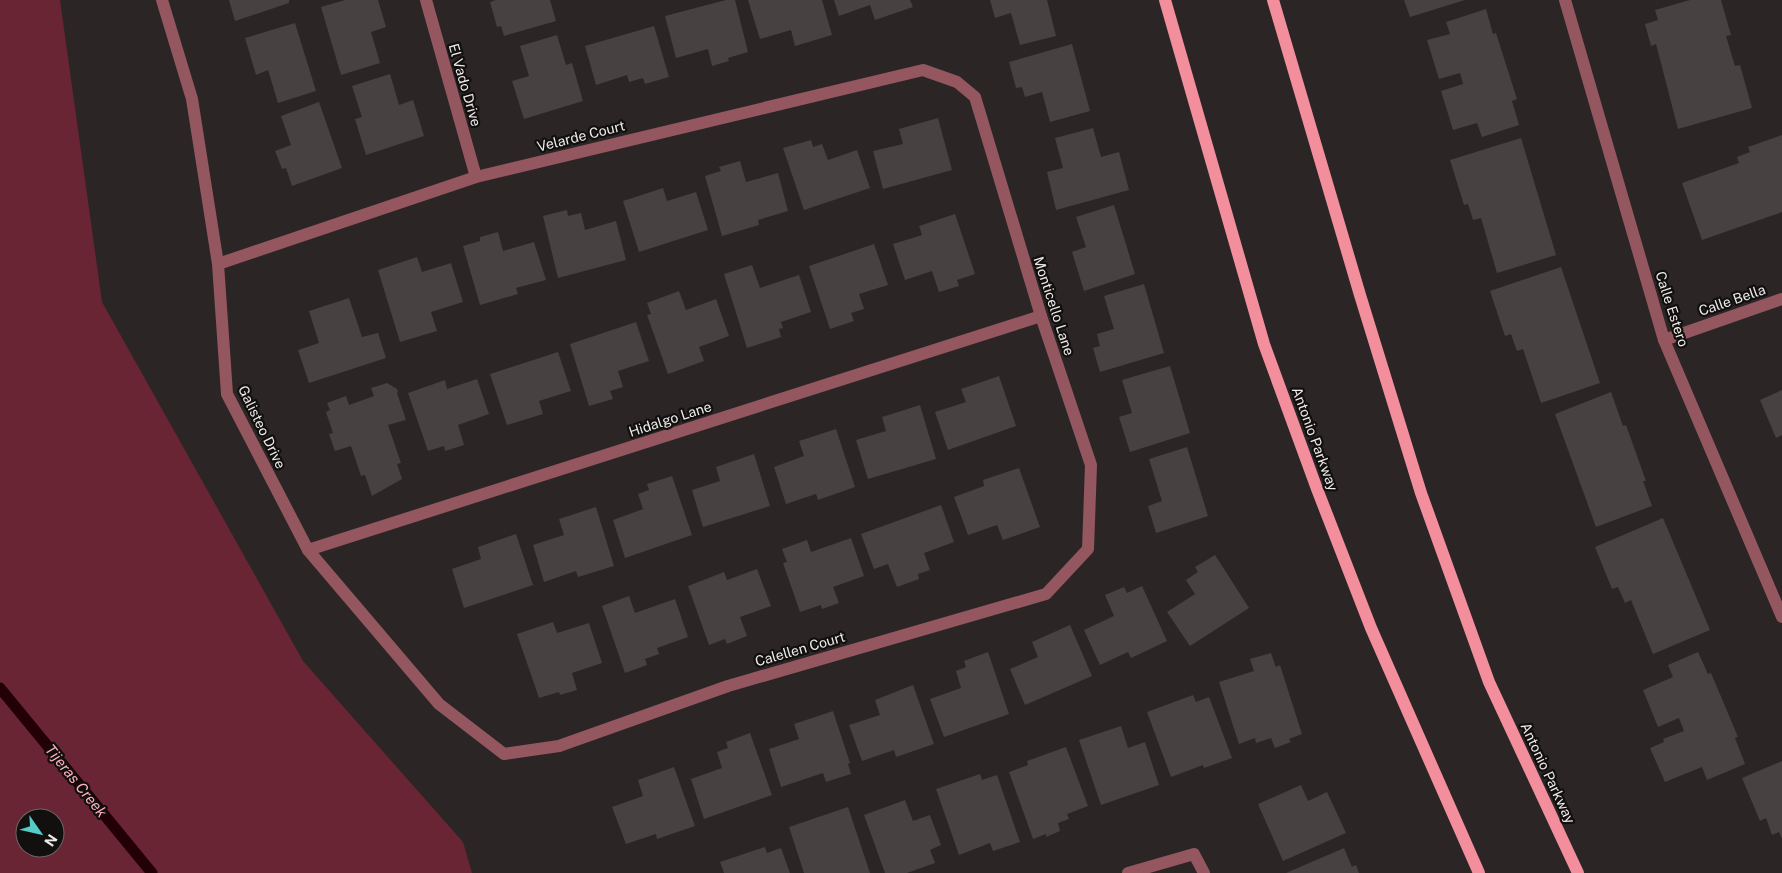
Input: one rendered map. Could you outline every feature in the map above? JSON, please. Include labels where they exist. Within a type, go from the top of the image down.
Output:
[{"type":"main road","name":"Antonio Parkway","points":[[1165,0],[1264,344],[1317,489],[1372,628],[1479,873]]},
{"type":"main road","name":"Antonio Parkway","points":[[1273,0],[1421,493],[1489,682],[1578,873]]},
{"type":"street","name":"Galisteo Drive","points":[[162,0],[192,98],[218,264],[227,394],[308,550],[439,704],[504,754]]},
{"type":"street","name":"El Vado Drive","points":[[426,0],[476,177]]},
{"type":"street","name":"Calle Estero","points":[[1565,0],[1664,340],[1782,617]]},
{"type":"street","name":"Velarde Court","points":[[218,264],[476,177],[923,70],[957,82]]},
{"type":"street","name":"Monticello Lane","points":[[957,82],[975,97],[1041,316],[1091,465],[1088,549]]},
{"type":"street","name":"Calle Bella","points":[[1664,340],[1782,299]]},
{"type":"street","name":"Hidalgo Lane","points":[[308,550],[1041,316]]},
{"type":"street","name":"Calellen Court","points":[[504,754],[559,746],[728,686],[1046,594],[1088,549]]},
{"type":"street","points":[[1128,873],[1194,854],[1204,873]]},
{"type":"shaded area","points":[[0,0],[60,0],[102,302],[303,661],[463,842],[472,873],[0,873]]},
{"type":"building","points":[[229,0],[289,0],[289,3],[235,21]]},
{"type":"building","points":[[345,0],[378,0],[386,27],[371,32],[380,63],[341,75],[321,7]]},
{"type":"building","points":[[496,0],[550,0],[556,21],[504,36],[501,26],[497,27],[490,2]]},
{"type":"building","points":[[726,0],[735,0],[748,52],[728,58],[729,61],[712,66],[708,49],[676,58],[665,16]]},
{"type":"building","points":[[748,0],[822,0],[832,35],[795,46],[791,30],[760,39]]},
{"type":"building","points":[[834,0],[910,0],[913,7],[875,20],[870,5],[839,16]]},
{"type":"building","points":[[990,0],[1047,0],[1056,36],[1020,45],[1011,13],[995,18]]},
{"type":"building","points":[[1404,0],[1465,0],[1410,17]]},
{"type":"building","points":[[1690,0],[1721,0],[1731,35],[1726,36],[1735,66],[1740,65],[1752,108],[1678,129],[1656,44],[1651,46],[1645,24],[1658,20],[1655,10]]},
{"type":"building","points":[[1486,9],[1493,34],[1496,33],[1517,99],[1512,101],[1519,125],[1482,137],[1477,123],[1453,130],[1441,91],[1463,84],[1460,73],[1439,79],[1427,40],[1450,34],[1446,22]]},
{"type":"building","points":[[295,23],[316,91],[278,103],[268,70],[256,75],[245,38]]},
{"type":"building","points":[[654,26],[669,77],[645,84],[643,78],[629,82],[627,75],[596,85],[585,46]]},
{"type":"building","points":[[557,35],[566,65],[572,63],[583,101],[524,119],[512,81],[529,76],[520,46]]},
{"type":"building","points":[[1072,44],[1090,111],[1050,122],[1042,92],[1025,97],[1022,87],[1016,88],[1009,62]]},
{"type":"building","points":[[390,74],[399,105],[413,100],[424,136],[366,155],[355,119],[362,117],[352,86]]},
{"type":"building","points":[[319,102],[342,168],[292,186],[286,168],[282,169],[275,151],[291,145],[281,116]]},
{"type":"building","points":[[938,118],[952,170],[883,189],[873,151],[903,144],[899,129]]},
{"type":"building","points":[[1093,128],[1101,157],[1119,152],[1129,190],[1056,210],[1047,172],[1063,168],[1055,138]]},
{"type":"building","points":[[1782,135],[1782,212],[1702,240],[1682,183],[1739,163],[1737,157],[1750,152],[1748,147]]},
{"type":"building","points":[[1521,138],[1556,255],[1497,273],[1481,218],[1473,220],[1468,204],[1464,205],[1450,160]]},
{"type":"building","points":[[811,140],[813,147],[822,144],[828,160],[857,150],[870,188],[804,210],[783,148]]},
{"type":"building","points":[[740,161],[746,182],[778,173],[788,211],[758,220],[759,225],[722,236],[705,176],[721,171],[719,167]]},
{"type":"building","points":[[663,188],[667,201],[696,192],[708,230],[639,252],[623,201]]},
{"type":"building","points":[[1114,205],[1135,274],[1084,291],[1072,252],[1086,247],[1076,217]]},
{"type":"building","points":[[567,210],[568,216],[581,213],[585,230],[616,221],[626,260],[558,278],[543,216]]},
{"type":"building","points":[[955,214],[975,274],[957,280],[959,286],[939,292],[932,271],[905,280],[893,244],[922,235],[919,226]]},
{"type":"building","points":[[498,232],[503,251],[534,242],[546,280],[516,288],[518,294],[480,305],[463,246],[480,241],[480,237]]},
{"type":"building","points":[[874,244],[888,285],[859,294],[864,309],[851,313],[854,321],[830,329],[809,266]]},
{"type":"building","points":[[417,257],[422,272],[451,263],[463,302],[431,312],[437,331],[400,342],[378,270]]},
{"type":"building","points":[[752,265],[760,288],[799,275],[811,312],[781,322],[783,328],[779,329],[781,337],[747,348],[724,274]]},
{"type":"building","points":[[1561,267],[1600,383],[1541,403],[1523,349],[1517,351],[1511,334],[1505,336],[1490,291]]},
{"type":"building","points":[[1144,284],[1164,353],[1100,372],[1093,348],[1100,346],[1097,334],[1114,329],[1104,296]]},
{"type":"building","points":[[679,291],[686,310],[716,299],[729,336],[699,347],[704,361],[668,374],[647,315],[651,314],[647,303]]},
{"type":"building","points":[[349,298],[362,337],[378,333],[386,358],[309,383],[298,350],[319,343],[309,311]]},
{"type":"building","points":[[636,322],[649,361],[618,371],[623,387],[610,391],[613,399],[589,406],[570,344]]},
{"type":"building","points":[[558,352],[571,391],[539,401],[543,414],[507,425],[490,374]]},
{"type":"building","points":[[1170,366],[1190,433],[1130,452],[1119,417],[1132,413],[1122,380]]},
{"type":"building","points":[[999,376],[1016,426],[948,450],[935,412],[966,402],[961,389]]},
{"type":"building","points":[[477,379],[489,414],[458,425],[464,445],[445,451],[444,446],[428,451],[408,393],[445,380],[447,389]]},
{"type":"building","points":[[387,383],[397,389],[406,420],[388,425],[401,463],[397,464],[402,479],[372,496],[365,475],[361,476],[351,446],[335,451],[329,434],[333,433],[326,412],[330,410],[327,403],[346,396],[349,405],[374,396],[371,388]]},
{"type":"building","points":[[1782,390],[1782,435],[1776,438],[1760,400]]},
{"type":"building","points":[[1611,392],[1623,426],[1626,425],[1646,481],[1643,481],[1652,506],[1596,527],[1555,414]]},
{"type":"building","points":[[920,405],[936,459],[868,479],[856,440],[886,431],[882,417]]},
{"type":"building","points":[[836,429],[855,487],[818,500],[816,494],[786,504],[774,467],[804,456],[799,441]]},
{"type":"building","points":[[1187,447],[1208,516],[1156,533],[1148,506],[1162,501],[1149,459]]},
{"type":"building","points":[[754,454],[770,506],[703,527],[692,490],[720,481],[716,467]]},
{"type":"building","points":[[1019,468],[1040,527],[1003,540],[997,525],[968,535],[954,497],[984,486],[983,480]]},
{"type":"building","points":[[672,476],[692,535],[625,558],[613,520],[643,509],[638,494],[649,490],[647,484]]},
{"type":"building","points":[[941,505],[954,542],[924,553],[930,570],[918,574],[919,579],[897,587],[888,564],[874,569],[861,534]]},
{"type":"building","points":[[596,507],[614,566],[578,577],[576,571],[544,582],[533,545],[564,535],[559,519]]},
{"type":"building","points":[[1663,518],[1710,630],[1653,654],[1631,600],[1625,603],[1618,587],[1612,589],[1595,547]]},
{"type":"building","points":[[516,534],[533,585],[464,608],[452,569],[481,559],[478,547]]},
{"type":"building","points":[[851,538],[864,576],[833,587],[839,603],[822,609],[821,605],[800,612],[783,563],[787,562],[782,549],[807,540],[811,552]]},
{"type":"building","points":[[1215,555],[1249,608],[1190,646],[1167,612],[1195,594],[1186,580],[1198,572],[1195,567]]},
{"type":"building","points":[[757,569],[771,606],[740,617],[747,636],[727,644],[725,639],[709,645],[688,586],[724,572],[727,580]]},
{"type":"building","points":[[1142,586],[1167,641],[1131,658],[1128,652],[1100,665],[1084,630],[1114,616],[1105,595],[1124,587],[1127,593]]},
{"type":"building","points":[[629,596],[635,613],[675,599],[688,637],[657,648],[659,654],[645,659],[647,665],[625,673],[602,606]]},
{"type":"building","points":[[553,622],[557,633],[589,623],[602,663],[572,673],[577,690],[560,695],[559,692],[539,698],[517,634]]},
{"type":"building","points":[[1070,625],[1092,676],[1025,705],[1010,669],[1038,657],[1032,642]]},
{"type":"building","points":[[988,652],[1009,714],[944,737],[930,699],[961,688],[956,671],[966,667],[964,661]]},
{"type":"building","points":[[1698,652],[1708,674],[1711,673],[1738,737],[1735,738],[1745,764],[1707,780],[1702,767],[1665,782],[1650,748],[1664,742],[1663,739],[1684,731],[1679,718],[1658,727],[1643,690],[1673,677],[1668,665]]},
{"type":"building","points":[[1271,653],[1276,667],[1280,665],[1302,734],[1289,739],[1291,742],[1275,748],[1271,738],[1256,743],[1255,738],[1239,744],[1219,682],[1254,671],[1250,659]]},
{"type":"building","points":[[913,685],[934,744],[896,757],[894,750],[862,761],[849,725],[880,715],[875,700]]},
{"type":"building","points":[[1193,695],[1196,702],[1209,697],[1232,758],[1204,768],[1203,765],[1171,777],[1147,712]]},
{"type":"building","points":[[833,711],[850,763],[848,764],[851,774],[826,782],[823,773],[781,787],[769,749],[799,739],[794,724]]},
{"type":"building","points":[[1121,726],[1128,748],[1145,742],[1159,785],[1101,805],[1079,740]]},
{"type":"building","points":[[750,733],[772,795],[704,819],[691,779],[722,768],[717,752],[728,748],[726,742]]},
{"type":"building","points":[[1066,747],[1088,806],[1067,814],[1069,819],[1058,823],[1060,831],[1046,837],[1046,834],[1033,839],[1009,772],[1028,765],[1027,761]]},
{"type":"building","points":[[1782,761],[1782,839],[1779,832],[1772,835],[1766,818],[1760,821],[1742,778]]},
{"type":"building","points":[[674,767],[695,826],[657,839],[656,834],[626,844],[612,807],[643,796],[638,780]]},
{"type":"building","points":[[980,774],[982,780],[997,775],[1020,842],[993,851],[990,843],[959,855],[936,789]]},
{"type":"building","points":[[1301,785],[1308,801],[1327,792],[1346,833],[1283,861],[1258,804]]},
{"type":"building","points":[[905,800],[913,821],[930,815],[941,845],[930,850],[935,863],[907,873],[885,873],[864,815]]},
{"type":"building","points":[[848,807],[870,873],[804,873],[789,827]]},
{"type":"building","points":[[765,847],[767,853],[781,848],[790,873],[724,873],[720,862]]},
{"type":"building","points":[[1344,848],[1352,867],[1356,865],[1359,873],[1286,873]]},
{"type":"waterway","name":"Tijeras Creek","points":[[0,688],[152,873]]}]
